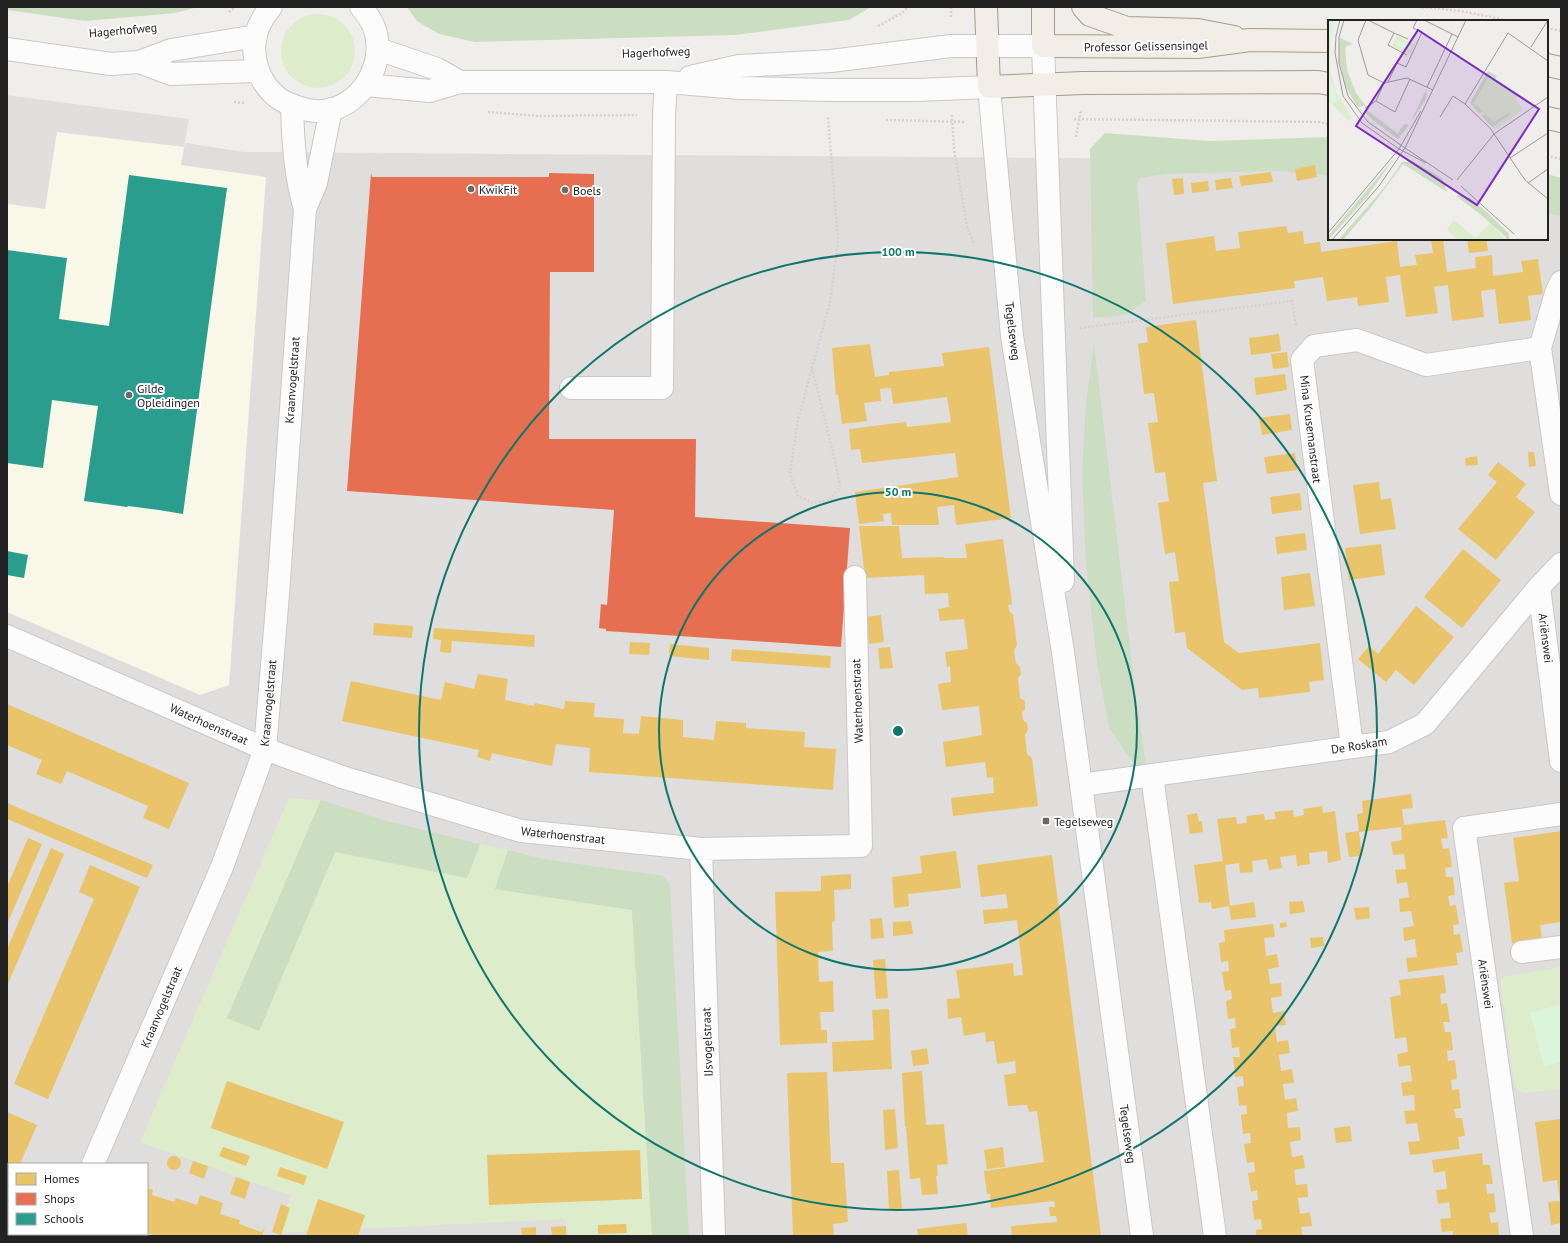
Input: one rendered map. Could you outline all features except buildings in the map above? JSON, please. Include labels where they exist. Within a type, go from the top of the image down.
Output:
[{"type":"main road","name":"Tegelseweg","points":[[986,7],[989,87]]},
{"type":"main road","name":"Tegelseweg","points":[[1043,7],[1043,46]]},
{"type":"main road","points":[[1083,7],[1090,15],[1127,28],[1198,30],[1250,40]]},
{"type":"main road","name":"Professor Gelissensingel","points":[[1043,46],[1198,47],[1250,40],[1328,41]]},
{"type":"main road","points":[[1548,65],[1561,68]]},
{"type":"main road","points":[[989,87],[1098,83],[1318,82],[1328,84]]},
{"type":"main road","points":[[1548,118],[1561,121]]},
{"type":"street","points":[[271,7],[265,13],[256,36],[254,55],[258,71],[263,82],[271,92],[282,101],[292,106],[311,111],[323,111],[352,100],[366,85],[376,66],[378,49],[375,30],[361,7]]},
{"type":"street","points":[[7,49],[111,64],[139,62],[171,50],[256,36]]},
{"type":"street","points":[[666,82],[739,66],[831,61],[951,46],[987,46]]},
{"type":"street","name":"Professor Gelissensingel","points":[[987,46],[1043,46]]},
{"type":"street","name":"Tegelseweg","points":[[1043,46],[1063,580],[1063,652]]},
{"type":"street","points":[[378,49],[437,69],[460,82]]},
{"type":"street","points":[[139,62],[171,74],[258,71]]},
{"type":"street","points":[[366,85],[430,91],[460,82],[666,82],[740,88],[830,90],[917,90],[989,87]]},
{"type":"street","points":[[571,388],[662,388],[664,115],[666,82]]},
{"type":"street","name":"Tegelseweg","points":[[989,87],[1012,336],[1063,652],[1142,1236]]},
{"type":"street","name":"Kraanvogelstraat","points":[[292,106],[292,132],[298,184],[305,209]]},
{"type":"street","name":"Kraanvogelstraat","points":[[94,1163],[222,867],[265,749],[278,594],[305,209],[316,183],[330,109]]},
{"type":"street","points":[[1561,282],[1556,293],[1540,348],[1561,494]]},
{"type":"street","name":"Mina Krusemanstraat","points":[[1352,746],[1302,360],[1314,346],[1357,340],[1426,365],[1540,348]]},
{"type":"street","name":"De Roskam","points":[[1081,785],[1389,742],[1426,724],[1539,587],[1561,564]]},
{"type":"street","name":"Waterhoenstraat","points":[[7,636],[265,749],[342,777],[521,831],[701,849],[861,846],[855,577]]},
{"type":"street","name":"Ariënswei","points":[[1539,587],[1561,761]]},
{"type":"street","points":[[1152,776],[1215,1236]]},
{"type":"street","name":"Ariënswei","points":[[1522,1236],[1464,828],[1561,814]]},
{"type":"street","name":"IJsvogelstraat","points":[[701,849],[714,1236]]},
{"type":"street","points":[[1522,952],[1561,947]]},
{"type":"path","points":[[227,13],[235,7]]},
{"type":"path","points":[[874,28],[902,13],[908,7]]},
{"type":"path","points":[[1422,7],[1461,11],[1506,20]]},
{"type":"path","points":[[1548,28],[1561,31]]},
{"type":"path","name":"Hagerhofweg","points":[[103,33],[148,29]]},
{"type":"path","name":"Hagerhofweg","points":[[664,52],[680,52]]},
{"type":"path","points":[[812,368],[840,486],[830,500],[813,503],[798,496],[790,474],[798,420],[812,368],[830,302],[838,241],[828,118],[830,90]]},
{"type":"path","points":[[1046,120],[1102,119],[1319,122],[1328,124]]},
{"type":"path","points":[[952,122],[991,121]]},
{"type":"path","points":[[1548,156],[1561,159]]},
{"type":"path","points":[[1078,329],[1292,301],[1302,360]]},
{"type":"shaded area","name":"Gilde Opleidingen","points":[[7,95],[189,119],[181,165],[266,177],[229,685],[200,695],[7,612]]},
{"type":"shaded area","points":[[7,95],[189,119],[184,147],[57,132],[45,209],[7,204]]},
{"type":"shaded area","points":[[7,115],[244,152],[1328,160],[1328,240],[1548,240],[1548,190],[1561,193],[1561,1236],[7,1236]]},
{"type":"shaded area","points":[[320,489],[569,507],[562,603],[312,585]]},
{"type":"green space","points":[[7,7],[198,7],[175,13],[85,21],[7,10]]},
{"type":"green space","points":[[407,7],[871,7],[849,20],[735,35],[475,42],[439,34],[417,21]]},
{"type":"green space","points":[[318,14],[332,17],[344,25],[352,37],[355,51],[352,65],[344,77],[332,85],[318,88],[304,85],[292,77],[284,65],[281,51],[284,37],[292,25],[304,17]]},
{"type":"green space","points":[[1105,133],[1208,141],[1328,137],[1328,175],[1275,171],[1165,174],[1140,178],[1137,183],[1146,301],[1125,315],[1093,318],[1090,149]]},
{"type":"green space","points":[[1548,174],[1561,178],[1561,216],[1548,213]]},
{"type":"green space","points":[[1094,343],[1136,698],[1146,766],[1135,765],[1109,728],[1097,663],[1086,564],[1082,476],[1086,403]]},
{"type":"green space","points":[[289,798],[321,800],[227,1017],[259,1031],[335,851],[467,878],[480,844],[508,850],[495,889],[632,910],[652,1236],[569,1236],[565,1219],[273,1233],[292,1196],[140,1142]]},
{"type":"green space","points":[[321,800],[387,821],[480,844],[467,878],[335,852],[259,1031],[227,1018]]},
{"type":"green space","points":[[508,850],[543,859],[664,876],[670,885],[689,1236],[652,1236],[632,910],[495,889]]},
{"type":"green space","points":[[1561,967],[1561,1089],[1525,1093],[1518,1091],[1514,1083],[1500,981],[1505,976]]},
{"type":"green space","points":[[1561,1004],[1561,1062],[1544,1067],[1530,1013]]},
{"type":"place","name":"KwikFit","points":[[471,189]]},
{"type":"place","name":"Boels","points":[[565,190]]},
{"type":"place","name":"Gilde Opleidingen","points":[[129,395]]},
{"type":"place","name":"Tegelseweg","points":[[1046,821]]}]
